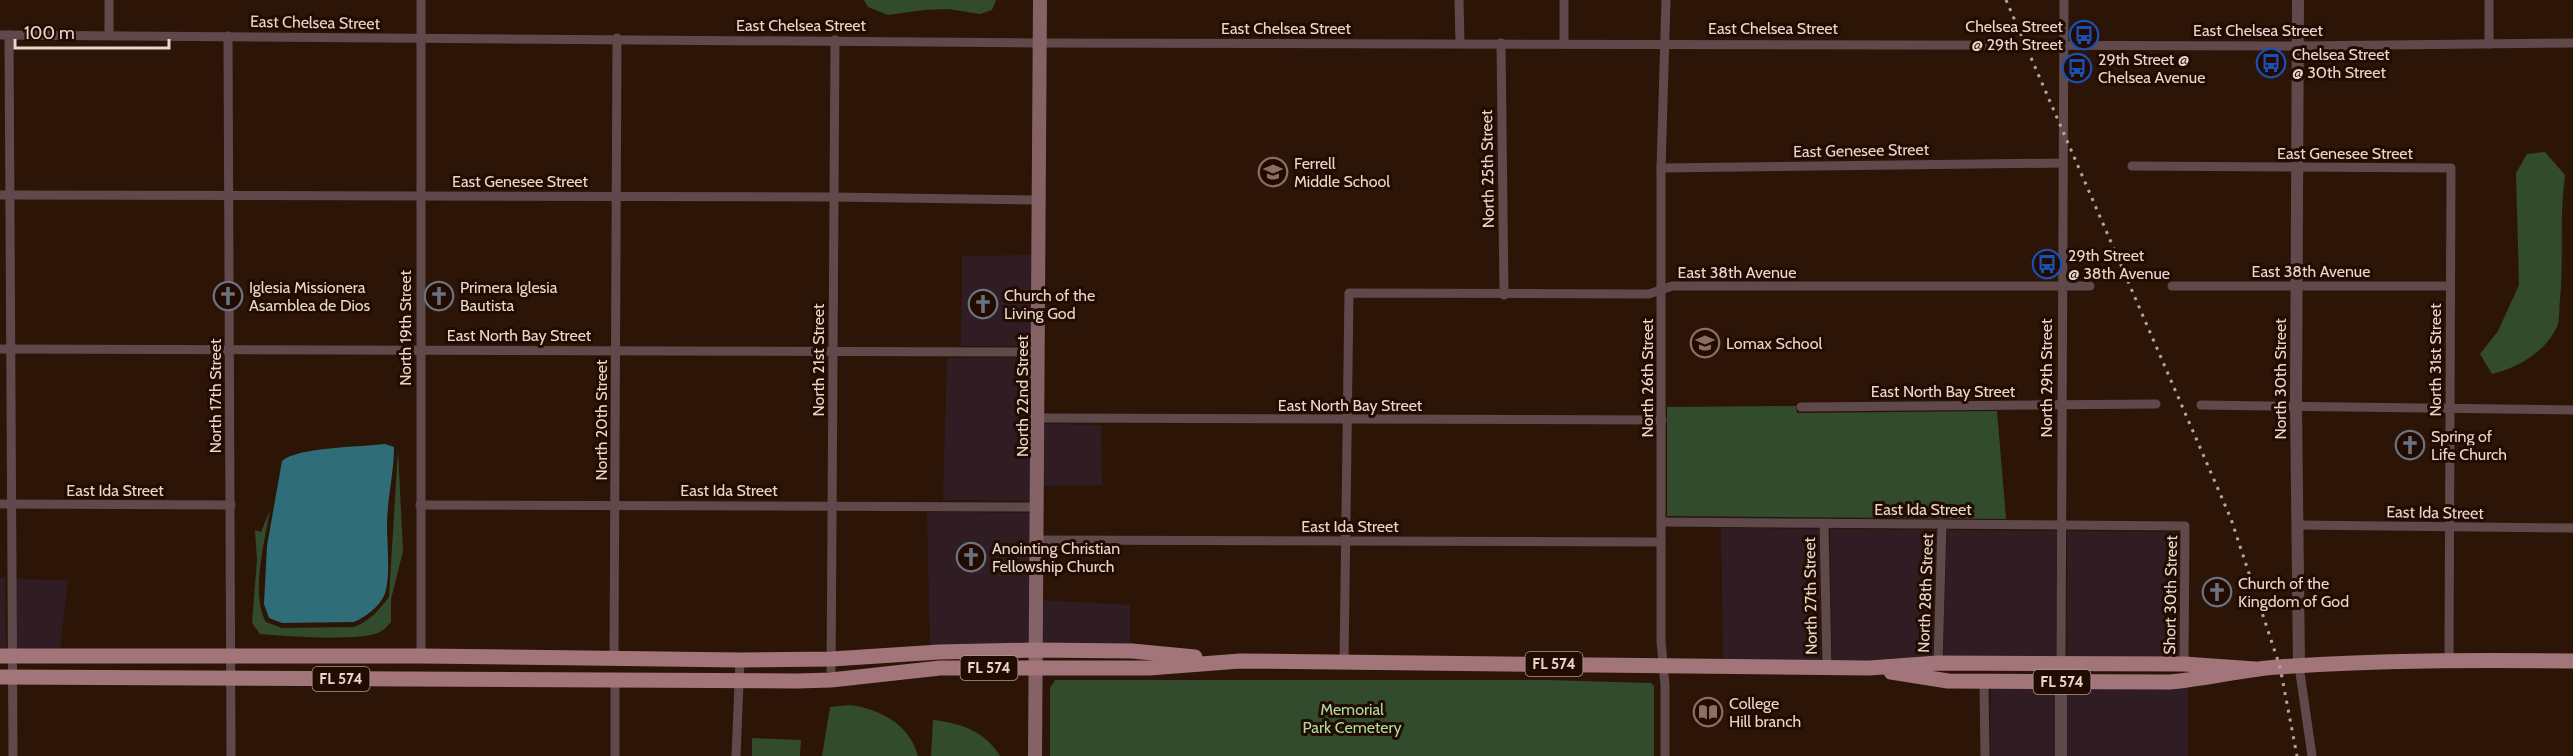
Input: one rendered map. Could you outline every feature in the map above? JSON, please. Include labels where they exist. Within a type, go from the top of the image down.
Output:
[{"type":"main road","name":"North 22nd Street","points":[[1035,756],[1040,0]]},
{"type":"main road","name":"FL 574","points":[[6,656],[614,657],[740,660],[832,659],[939,652],[1035,650],[1132,651],[1240,661],[1494,662],[1869,668],[1938,663],[2184,664],[2255,669]]},
{"type":"main road","points":[[615,680],[619,672],[632,664],[661,663],[680,658]]},
{"type":"main road","name":"FL 574","points":[[1869,668],[1919,678],[1984,682],[2170,682],[2201,680],[2255,669],[2381,660],[2573,661]]},
{"type":"main road","name":"FL 574","points":[[6,677],[831,680],[940,668],[1149,668],[1240,661]]},
{"type":"street","points":[[109,0],[109,35]]},
{"type":"street","name":"North 19th Street","points":[[421,0],[421,656]]},
{"type":"street","points":[[1459,0],[1460,43]]},
{"type":"street","points":[[1563,43],[1564,0]]},
{"type":"street","name":"North 26th Street","points":[[1665,756],[1663,666],[1660,641],[1662,290],[1660,168],[1666,0]]},
{"type":"street","name":"North 29th Street","points":[[2061,756],[2064,0]]},
{"type":"street","name":"North 30th Street","points":[[2298,0],[2296,404],[2299,666],[2312,756]]},
{"type":"street","points":[[2489,0],[2489,44]]},
{"type":"street","points":[[5,35],[5,349],[10,505],[6,677],[13,756]]},
{"type":"street","name":"East Chelsea Street","points":[[5,35],[1040,43],[2297,46],[2573,43]]},
{"type":"street","name":"North 17th Street","points":[[228,36],[231,756]]},
{"type":"street","name":"North 20th Street","points":[[614,657],[617,38]]},
{"type":"street","name":"North 21st Street","points":[[831,680],[835,40]]},
{"type":"street","name":"North 25th Street","points":[[1501,44],[1503,295]]},
{"type":"street","name":"East Genesee Street","points":[[1660,168],[2063,163]]},
{"type":"street","name":"East Genesee Street","points":[[2132,166],[2451,168]]},
{"type":"street","name":"North 31st Street","points":[[2449,660],[2451,168]]},
{"type":"street","name":"East Genesee Street","points":[[5,195],[421,195],[1039,200]]},
{"type":"street","name":"East 38th Avenue","points":[[1347,420],[1349,293],[1648,294],[1671,286],[2090,286]]},
{"type":"street","name":"East 38th Avenue","points":[[2172,286],[2450,286]]},
{"type":"street","name":"East North Bay Street","points":[[5,349],[1039,352]]},
{"type":"street","name":"East North Bay Street","points":[[1801,407],[2156,404]]},
{"type":"street","points":[[2200,405],[2296,404],[2573,410]]},
{"type":"street","name":"East North Bay Street","points":[[1039,418],[1662,420]]},
{"type":"street","points":[[1344,662],[1347,420]]},
{"type":"street","name":"East Ida Street","points":[[0,504],[231,505]]},
{"type":"street","name":"East Ida Street","points":[[420,505],[1038,507]]},
{"type":"street","name":"East Ida Street","points":[[1661,522],[2185,526]]},
{"type":"street","name":"North 27th Street","points":[[1824,523],[1827,667]]},
{"type":"street","name":"North 28th Street","points":[[1938,663],[1942,524]]},
{"type":"street","name":"East Ida Street","points":[[2297,525],[2573,528]]},
{"type":"street","name":"Short 30th Street","points":[[2184,664],[2185,526]]},
{"type":"street","name":"East Ida Street","points":[[1038,540],[1661,542]]},
{"type":"street","points":[[736,756],[740,660]]},
{"type":"street","points":[[615,680],[615,756]]},
{"type":"street","points":[[1984,682],[1985,756]]},
{"type":"shaded area","points":[[1034,255],[1033,346],[961,346],[962,256]]},
{"type":"shaded area","points":[[947,358],[1033,358],[1032,501],[943,500]]},
{"type":"shaded area","points":[[1044,424],[1101,425],[1102,485],[1044,486],[1043,512]]},
{"type":"shaded area","points":[[927,512],[1032,513],[1029,644],[930,646]]},
{"type":"shaded area","points":[[1721,528],[1819,529],[1821,661],[1723,661]]},
{"type":"shaded area","points":[[1830,529],[1937,530],[1933,657],[1832,661]]},
{"type":"shaded area","points":[[1947,530],[2057,531],[2056,658],[1943,657]]},
{"type":"shaded area","points":[[2067,531],[2180,532],[2179,658],[2067,658]]},
{"type":"shaded area","points":[[0,578],[5,578],[6,650],[0,650]]},
{"type":"shaded area","points":[[16,579],[68,580],[60,650],[16,650]]},
{"type":"shaded area","points":[[1042,600],[1130,605],[1130,645],[1040,644]]},
{"type":"shaded area","points":[[2188,687],[2188,756],[2066,756],[2067,688]]},
{"type":"shaded area","points":[[1991,688],[2056,688],[2055,756],[1990,756]]},
{"type":"green space","points":[[864,0],[996,0],[992,10],[980,14],[948,9],[888,15],[868,7]]},
{"type":"green space","points":[[2545,152],[2565,175],[2558,324],[2552,336],[2530,358],[2511,368],[2492,374],[2480,354],[2498,331],[2519,285],[2516,173],[2527,154]]},
{"type":"green space","points":[[1796,406],[1797,413],[1997,411],[2006,519],[1667,516],[1667,407]]},
{"type":"green space","points":[[398,450],[403,551],[391,599],[391,622],[380,632],[356,637],[260,634],[252,623],[257,560],[255,530],[261,532],[270,510],[259,582],[261,610],[266,622],[282,628],[354,627],[378,611],[389,597]]},
{"type":"green space","name":"Memorial Park Cemetery","points":[[1055,680],[1546,680],[1651,683],[1654,686],[1654,756],[1050,756],[1050,688]]},
{"type":"green space","points":[[851,705],[873,711],[892,720],[908,735],[918,756],[822,756],[830,707]]},
{"type":"green space","points":[[933,720],[953,723],[979,734],[994,747],[1000,756],[931,756]]},
{"type":"green space","points":[[752,738],[801,740],[800,756],[752,756]]},
{"type":"water","points":[[385,444],[394,447],[387,516],[387,581],[382,600],[371,611],[354,622],[282,623],[269,618],[264,604],[267,546],[282,461],[290,456],[315,450]]},
{"type":"railway","points":[[2006,0],[2231,519],[2280,667],[2297,756]]},
{"type":"place","name":"Chelsea Street @ 29th Street","points":[[2084,35]]},
{"type":"place","name":"Chelsea Street @ 30th Street","points":[[2271,63]]},
{"type":"place","name":"29th Street @ Chelsea Avenue","points":[[2077,68]]},
{"type":"place","name":"Ferrell Middle School","points":[[1273,172]]},
{"type":"place","name":"29th Street @ 38th Avenue","points":[[2047,264]]},
{"type":"place","name":"Iglesia Missionera Asamblea de Dios","points":[[228,296]]},
{"type":"place","name":"Primera Iglesia Bautista","points":[[439,296]]},
{"type":"place","name":"Church of the Living God","points":[[983,304]]},
{"type":"place","name":"Lomax School","points":[[1705,343]]},
{"type":"place","name":"Spring of Life Church","points":[[2410,445]]},
{"type":"place","name":"Anointing Christian Fellowship Church","points":[[971,557]]},
{"type":"place","name":"Church of the Kingdom of God","points":[[2217,592]]},
{"type":"place","name":"College Hill branch","points":[[1708,712]]}]
